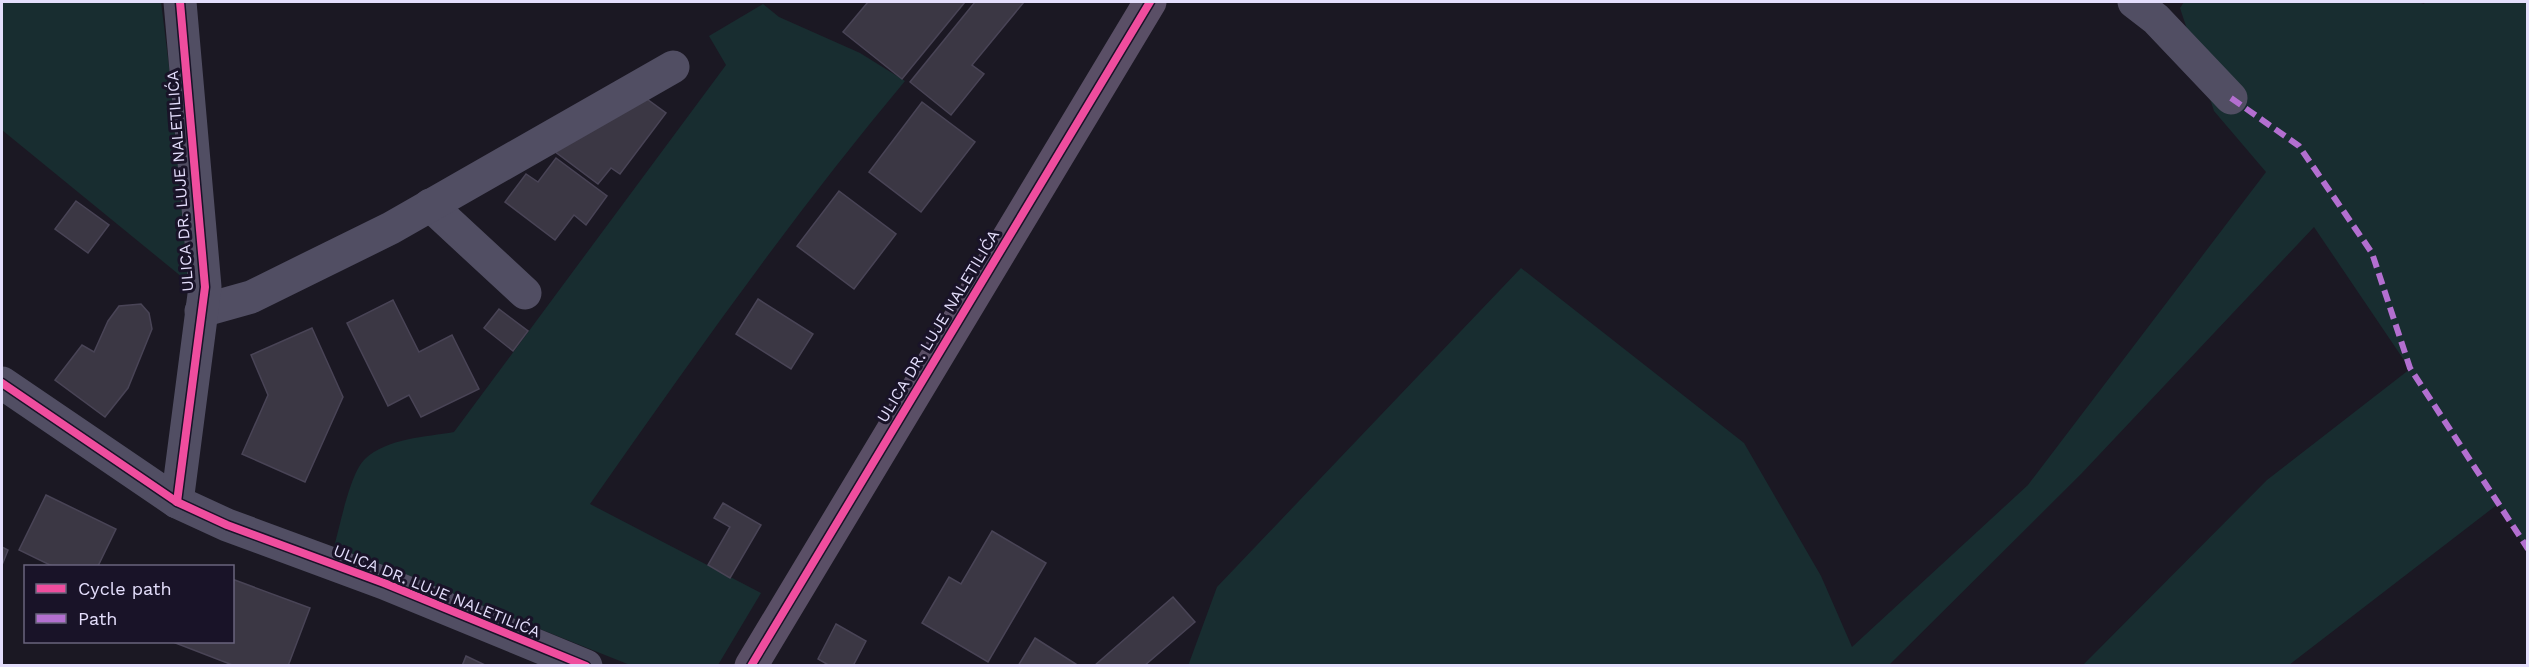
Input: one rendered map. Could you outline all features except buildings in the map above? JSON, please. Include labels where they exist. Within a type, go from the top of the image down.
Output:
[{"type":"main road","name":"ULICA DR. LUJE NALETILIĆA","points":[[750,666],[1150,2]]},
{"type":"street","name":"ULICA DR. LUJE NALETILIĆA","points":[[177,502],[205,287],[180,2]]},
{"type":"street","points":[[2134,2],[2156,19],[2231,98]]},
{"type":"street","points":[[201,311],[251,297],[391,228],[673,67]]},
{"type":"street","points":[[430,205],[525,293]]},
{"type":"street","name":"ULICA DR. LUJE NALETILIĆA","points":[[2,383],[177,502],[227,525],[384,583],[586,666]]},
{"type":"green space","points":[[2,2],[161,2],[192,252],[193,286],[2,130]]},
{"type":"green space","points":[[2184,2],[2418,2],[2424,4],[2425,2],[2527,2],[2527,549],[2498,504],[2289,665],[2083,665],[2267,480],[2410,369],[2314,227],[2081,474],[1889,665],[1188,666],[1217,587],[1521,268],[1744,443],[1821,576],[1852,647],[2028,485],[2266,172],[2214,111],[2180,8]]},
{"type":"green space","points":[[763,4],[779,17],[860,53],[905,81],[782,236],[590,504],[761,593],[718,665],[630,665],[334,547],[350,487],[365,459],[374,452],[395,443],[454,432],[726,65],[709,36]]},
{"type":"marked path","points":[[2231,98],[2299,146],[2372,253],[2410,368],[2528,549]]},
{"type":"cycle path","points":[[177,502],[205,287],[180,2]]},
{"type":"cycle path","points":[[751,666],[1150,2]]},
{"type":"cycle path","points":[[2,383],[177,502],[227,525],[384,583],[586,666]]}]
